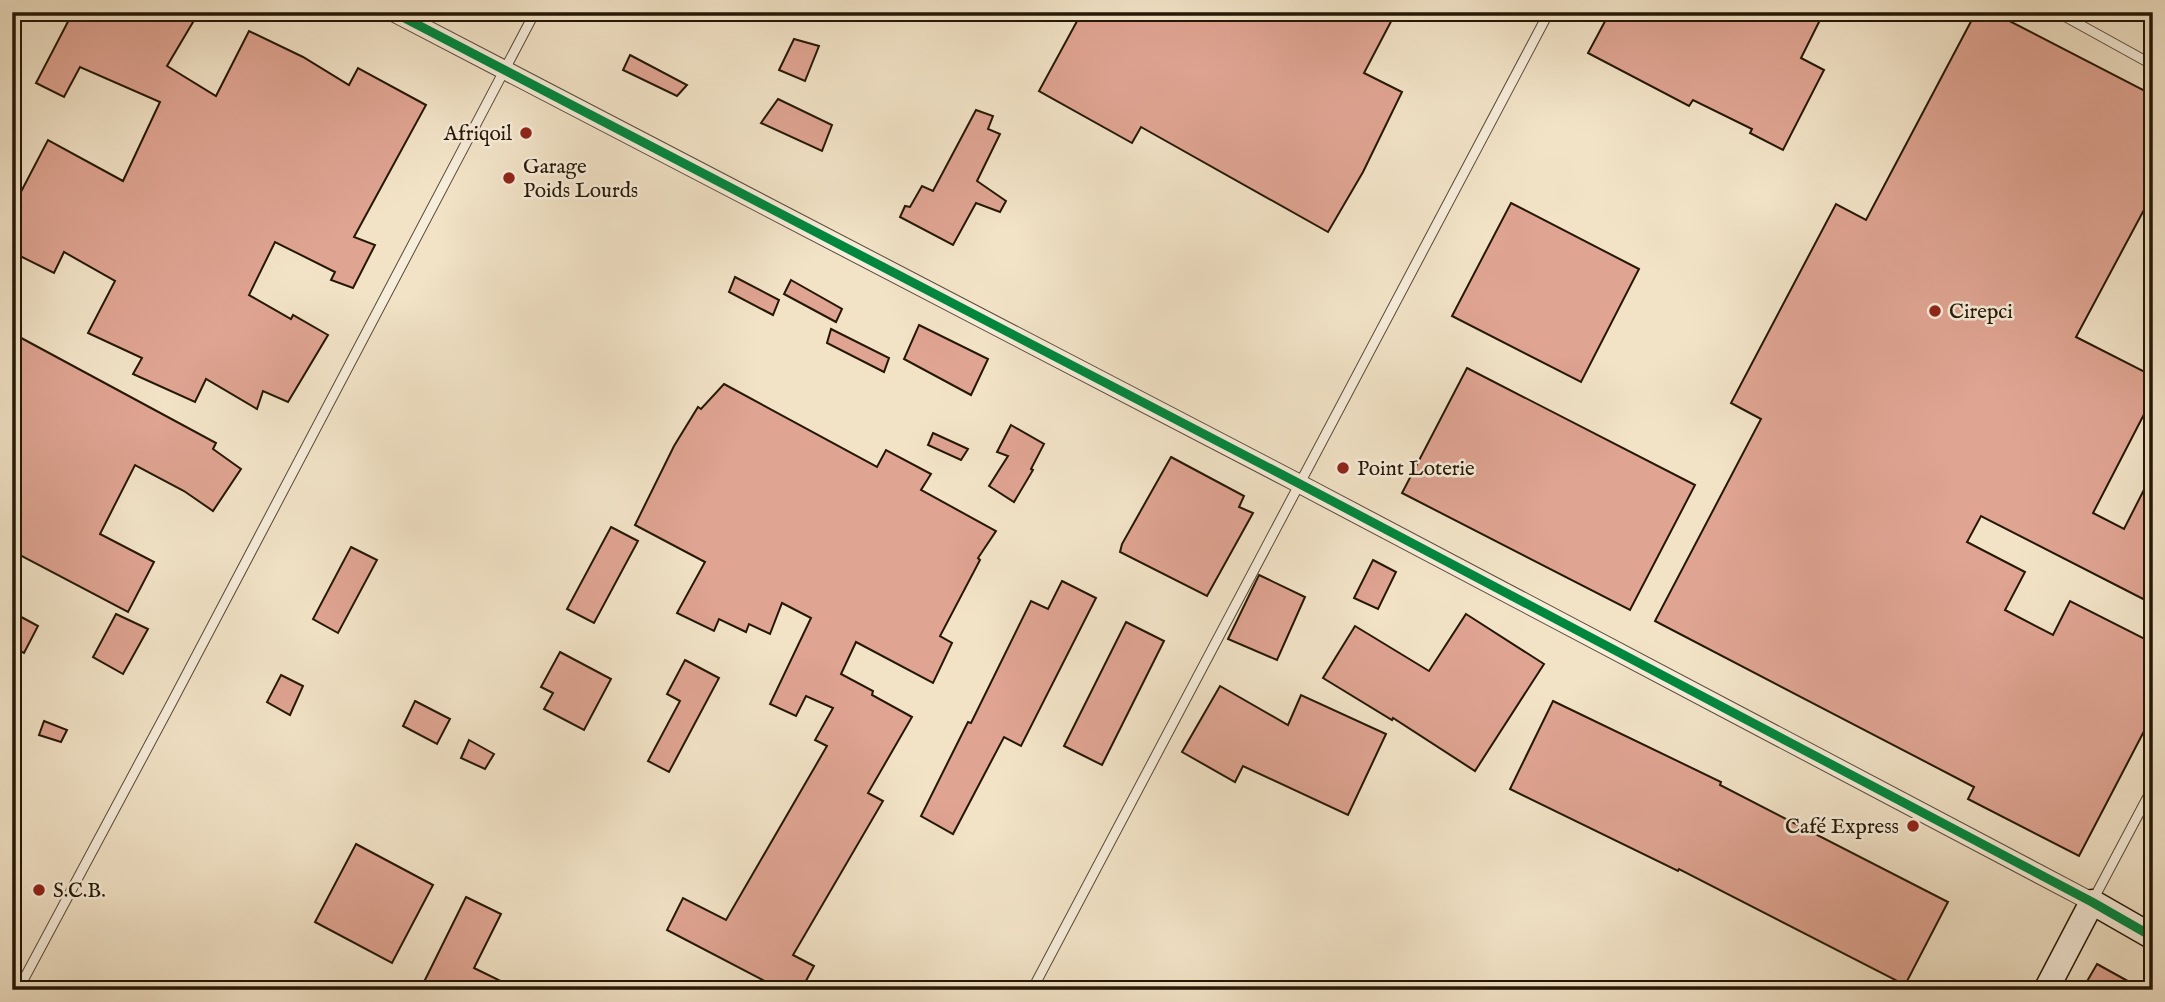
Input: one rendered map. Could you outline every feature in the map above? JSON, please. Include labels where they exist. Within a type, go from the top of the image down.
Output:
[{"type":"street","points":[[393,12],[1298,482],[2092,902],[2153,937]]},
{"type":"street","points":[[2046,990],[2092,902]]},
{"type":"lane","points":[[18,990],[535,12]]},
{"type":"lane","points":[[1032,990],[1298,482],[1549,12]]},
{"type":"lane","points":[[2057,12],[2153,65]]},
{"type":"lane","points":[[2092,902],[2153,787]]},
{"type":"building","points":[[73,12],[199,12],[167,66],[216,96],[249,31],[303,57],[349,85],[358,68],[426,105],[354,237],[375,245],[353,288],[331,280],[335,272],[275,242],[249,295],[291,319],[293,315],[328,335],[288,402],[263,391],[257,409],[206,379],[195,402],[133,374],[142,358],[88,333],[115,281],[64,252],[54,273],[12,252],[12,209],[48,140],[123,181],[160,102],[80,67],[64,97],[36,83]]},
{"type":"building","points":[[1082,12],[1396,12],[1364,73],[1402,92],[1363,172],[1328,232],[1141,127],[1132,143],[1039,91]]},
{"type":"building","points":[[1610,12],[1824,12],[1801,58],[1824,70],[1783,150],[1750,133],[1752,129],[1693,100],[1689,106],[1588,53]]},
{"type":"building","points":[[1976,12],[1992,12],[2153,95],[2153,193],[2076,337],[2153,376],[2153,397],[2093,513],[2124,529],[2153,472],[2153,604],[1981,516],[1967,542],[2025,572],[2005,610],[2053,635],[2070,601],[2153,643],[2153,714],[2079,856],[1968,799],[1974,787],[1655,621],[1761,419],[1731,403],[1836,204],[1866,220]]},
{"type":"building","points":[[794,39],[819,46],[805,81],[779,70]]},
{"type":"building","points":[[630,55],[687,85],[677,96],[623,70]]},
{"type":"building","points":[[778,99],[832,125],[822,151],[761,123]]},
{"type":"building","points":[[976,110],[993,116],[988,129],[1000,134],[977,181],[1006,201],[1000,212],[976,203],[953,245],[900,217],[905,206],[910,207],[922,186],[933,191]]},
{"type":"building","points":[[1511,203],[1639,269],[1581,382],[1452,316]]},
{"type":"building","points":[[735,277],[779,300],[773,315],[729,292]]},
{"type":"building","points":[[791,280],[842,309],[836,322],[784,294]]},
{"type":"building","points":[[919,325],[988,359],[971,395],[904,359]]},
{"type":"building","points":[[831,329],[889,358],[884,372],[827,343]]},
{"type":"building","points":[[12,333],[216,443],[213,449],[241,469],[213,511],[184,491],[135,465],[100,534],[154,562],[128,612],[12,551]]},
{"type":"building","points":[[1467,368],[1695,485],[1630,610],[1402,493]]},
{"type":"building","points":[[724,384],[877,467],[886,450],[931,474],[921,490],[996,531],[978,558],[980,560],[940,636],[952,643],[933,683],[856,642],[841,674],[912,717],[868,793],[883,801],[793,955],[814,966],[801,990],[782,990],[667,930],[683,898],[726,920],[827,746],[815,740],[833,708],[806,696],[796,716],[770,704],[811,618],[782,603],[770,634],[749,624],[746,632],[719,619],[714,631],[677,613],[705,562],[635,525],[674,446],[698,407],[701,409]]},
{"type":"building","points":[[1011,425],[1044,444],[1031,469],[1033,470],[1014,502],[989,486],[1008,456],[997,452]]},
{"type":"building","points":[[933,433],[968,449],[961,460],[928,445]]},
{"type":"building","points":[[1171,457],[1244,496],[1239,507],[1253,513],[1207,596],[1120,552]]},
{"type":"building","points":[[611,527],[638,541],[594,623],[567,609]]},
{"type":"building","points":[[351,547],[377,560],[338,633],[313,619]]},
{"type":"building","points":[[1373,560],[1396,572],[1378,609],[1354,598]]},
{"type":"building","points":[[1259,575],[1305,597],[1277,660],[1228,639]]},
{"type":"building","points":[[1062,581],[1096,598],[1021,746],[1004,737],[953,834],[921,816],[968,722],[971,723],[1031,601],[1048,609]]},
{"type":"building","points":[[12,612],[38,626],[24,653],[12,647]]},
{"type":"building","points":[[116,614],[148,629],[123,674],[93,657]]},
{"type":"building","points":[[1466,614],[1544,664],[1475,771],[1393,718],[1392,720],[1323,678],[1355,626],[1429,671]]},
{"type":"building","points":[[1126,622],[1164,641],[1102,765],[1064,746]]},
{"type":"building","points":[[560,652],[611,679],[584,730],[544,709],[553,693],[541,687]]},
{"type":"building","points":[[685,660],[719,678],[669,772],[648,761],[680,701],[667,694]]},
{"type":"building","points":[[281,675],[303,686],[290,715],[267,702]]},
{"type":"building","points":[[1220,686],[1288,725],[1301,695],[1386,734],[1348,815],[1243,766],[1235,782],[1182,752]]},
{"type":"building","points":[[415,701],[450,719],[437,744],[403,726]]},
{"type":"building","points":[[1553,701],[1721,782],[1720,785],[1948,902],[1905,985],[1679,869],[1678,871],[1510,789]]},
{"type":"building","points":[[44,721],[67,730],[61,742],[39,735]]},
{"type":"building","points":[[469,740],[494,754],[485,769],[461,758]]},
{"type":"building","points":[[356,844],[433,885],[392,963],[315,922]]},
{"type":"building","points":[[466,897],[501,914],[474,968],[519,990],[420,990]]},
{"type":"building","points":[[2097,964],[2144,990],[2082,990]]},
{"type":"cycle path","points":[[393,12],[1298,483],[2092,902],[2153,937]]},
{"type":"place","name":"Afriqoil","points":[[526,133]]},
{"type":"place","name":"Garage Poids Lourds","points":[[509,178]]},
{"type":"place","name":"Cirepci","points":[[1935,311]]},
{"type":"place","name":"Point Loterie","points":[[1343,468]]},
{"type":"place","name":"Café Express","points":[[1913,826]]},
{"type":"place","name":"S.C.B.","points":[[39,890]]}]
